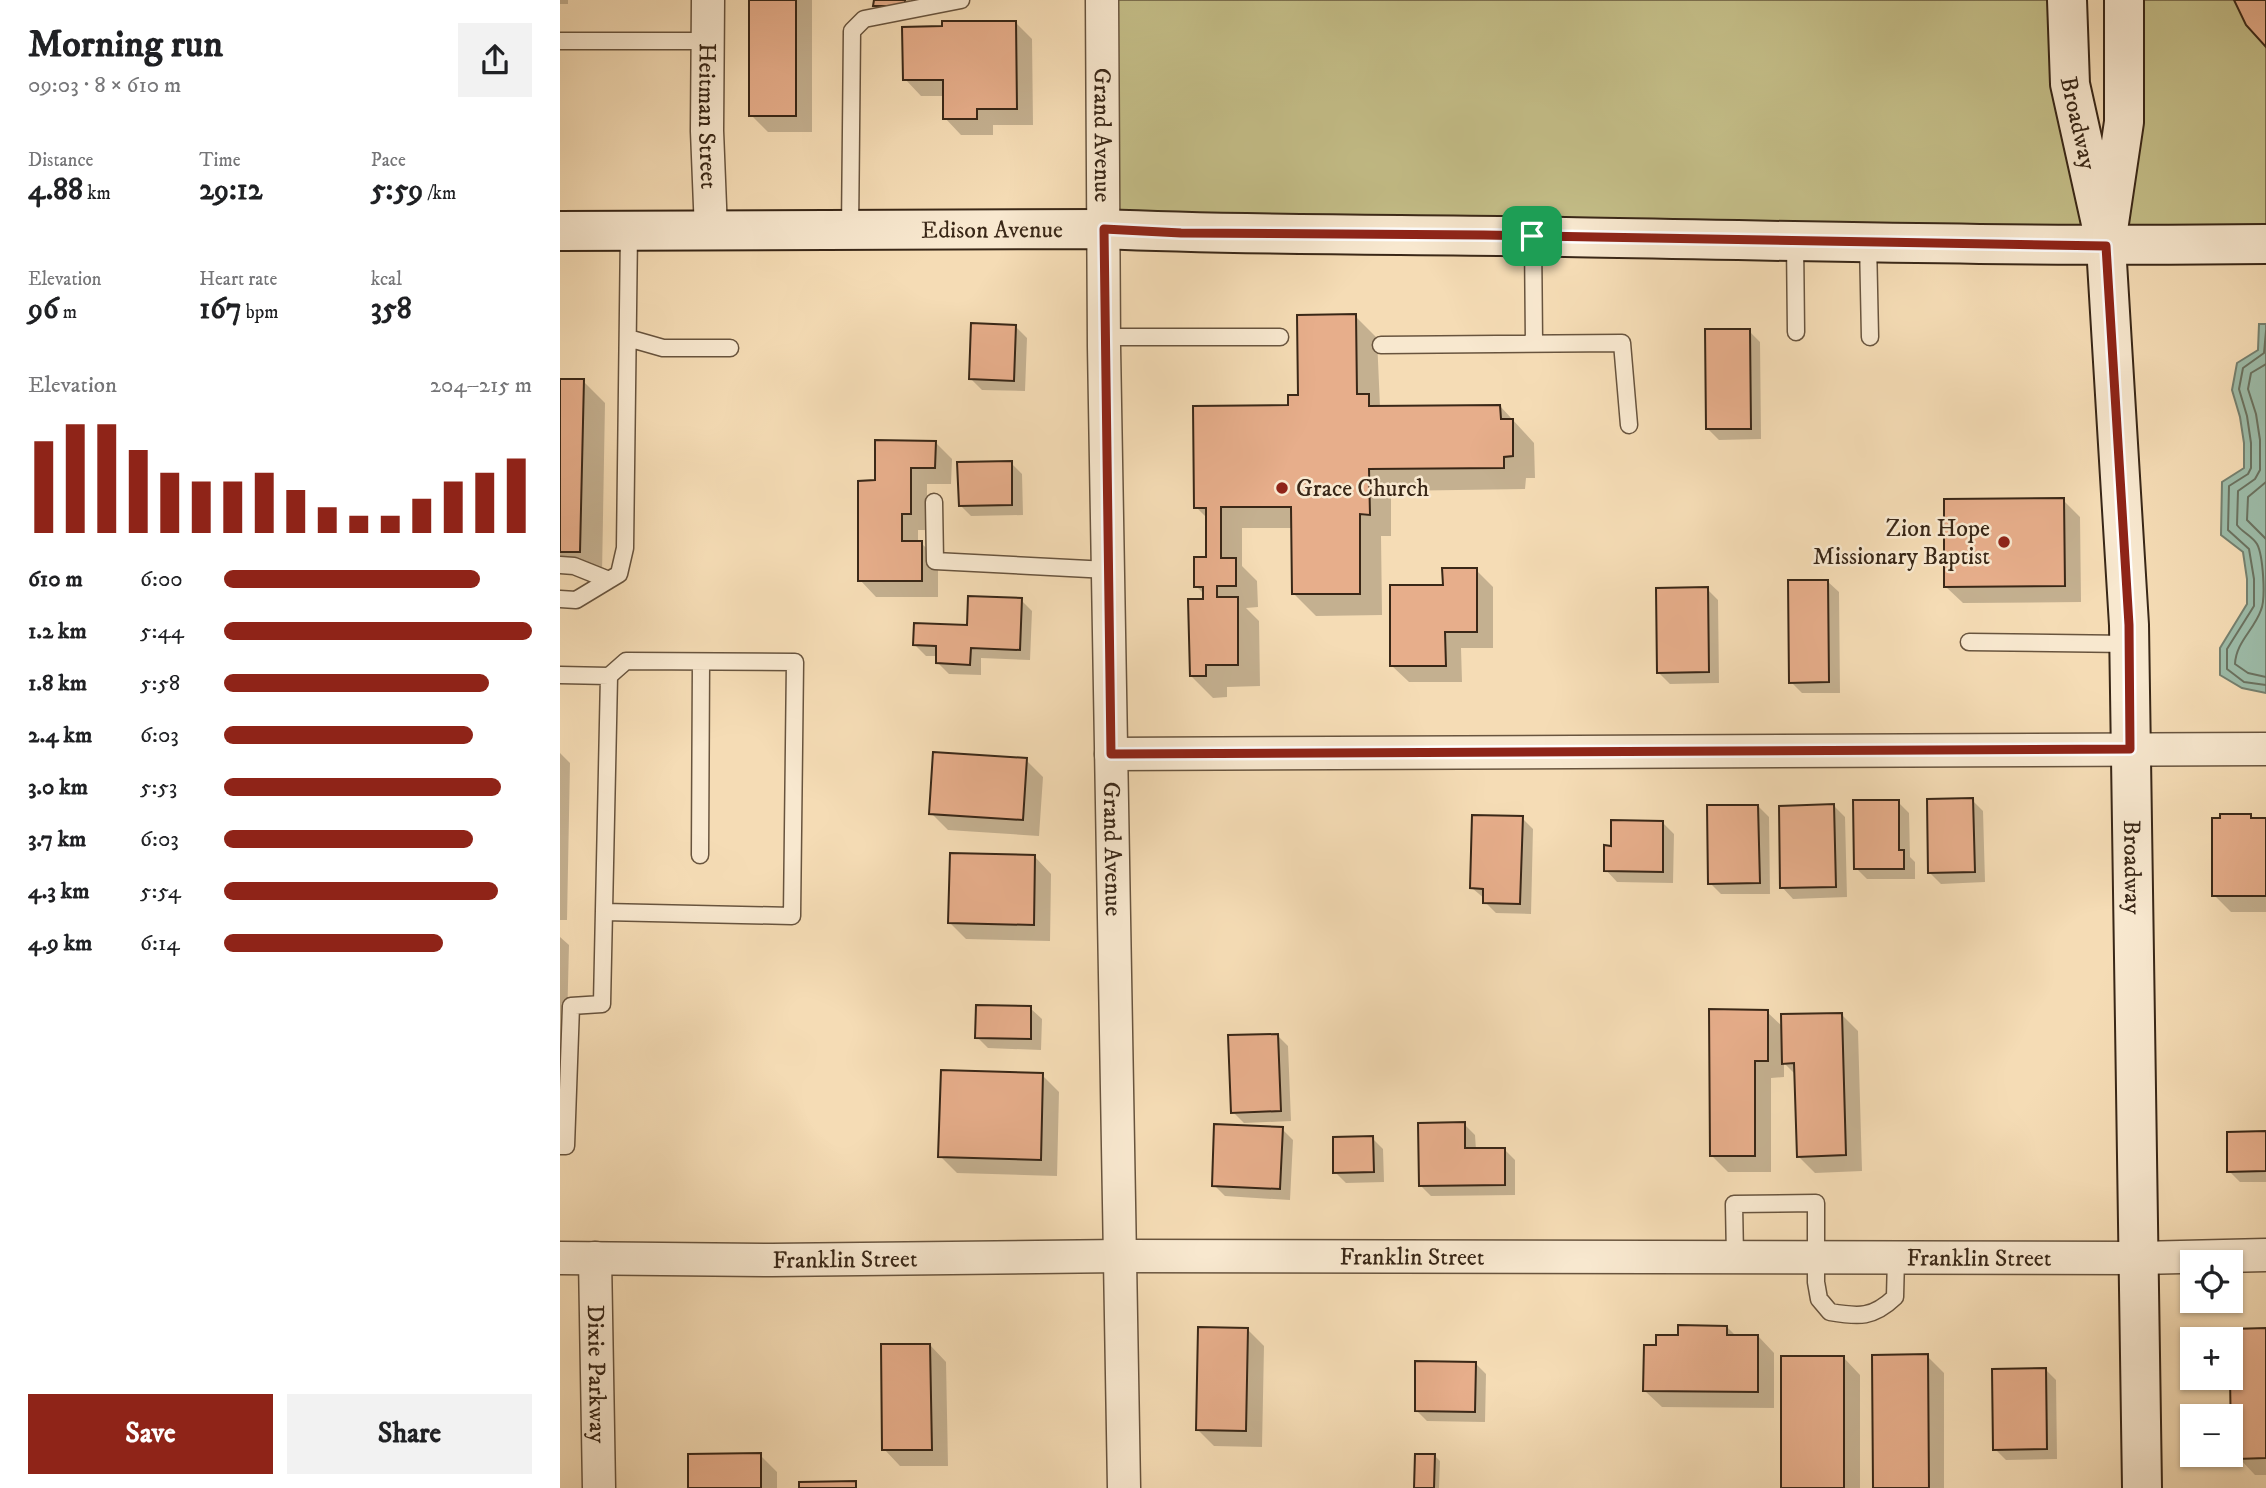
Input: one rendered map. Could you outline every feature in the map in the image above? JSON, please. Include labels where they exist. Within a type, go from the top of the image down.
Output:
[{"type":"street","name":"Heitman Street","points":[[708,0],[707,131],[711,231]]},
{"type":"street","name":"Grand Avenue","points":[[1102,0],[1104,337],[1124,1488]]},
{"type":"street","name":"Broadway","points":[[2067,0],[2070,84],[2106,246],[2129,643],[2141,1488]]},
{"type":"street","name":"Broadway","points":[[2106,246],[2124,122],[2124,0]]},
{"type":"street","name":"Edison Avenue","points":[[560,231],[1104,229],[1181,233],[2106,246],[2266,244]]},
{"type":"street","points":[[1111,754],[2266,749]]},
{"type":"street","name":"Franklin Street","points":[[560,1258],[2138,1258],[2266,1255]]},
{"type":"street","name":"Dixie Parkway","points":[[595,1258],[599,1488]]},
{"type":"lane","points":[[850,231],[852,31],[864,19],[961,0]]},
{"type":"lane","points":[[560,41],[708,41]]},
{"type":"lane","points":[[560,599],[576,600],[619,574],[625,548],[629,231]]},
{"type":"lane","points":[[1532,236],[1534,343]]},
{"type":"lane","points":[[1795,241],[1796,332]]},
{"type":"lane","points":[[1868,242],[1870,337]]},
{"type":"lane","points":[[1104,337],[1280,337]]},
{"type":"lane","points":[[628,338],[663,348],[730,348]]},
{"type":"lane","points":[[1381,345],[1622,343],[1629,425]]},
{"type":"lane","points":[[934,502],[934,561],[1108,570]]},
{"type":"lane","points":[[560,565],[574,566],[610,580]]},
{"type":"lane","points":[[1969,642],[2129,643]]},
{"type":"lane","points":[[560,675],[609,676],[626,661],[795,662],[792,916],[604,912]]},
{"type":"lane","points":[[699,855],[701,662]]},
{"type":"lane","points":[[560,1146],[566,1146],[571,1006],[602,1004],[609,676]]},
{"type":"lane","points":[[1735,1257],[1734,1203],[1816,1203],[1819,1299],[1830,1312],[1853,1316],[1880,1312],[1895,1297],[1896,1258]]},
{"type":"shaded area","points":[[1111,0],[2061,0],[2095,239],[1112,219]]},
{"type":"shaded area","points":[[2134,0],[2266,0],[2266,235],[2115,237]]},
{"type":"water","points":[[2259,324],[2266,324],[2266,693],[2242,688],[2220,675],[2220,648],[2247,604],[2243,552],[2221,535],[2222,482],[2244,468],[2240,417],[2232,390],[2237,363],[2258,350]]},
{"type":"building","points":[[749,0],[796,0],[796,116],[749,116]]},
{"type":"building","points":[[874,0],[905,0],[905,6],[873,6]]},
{"type":"building","points":[[2234,0],[2266,0],[2266,47],[2246,25]]},
{"type":"building","points":[[942,21],[1016,21],[1017,109],[977,109],[977,119],[943,119],[943,80],[903,80],[902,27],[942,26]]},
{"type":"building","name":"Grace Church","points":[[1356,314],[1357,394],[1369,394],[1369,406],[1500,405],[1501,419],[1513,419],[1513,456],[1504,457],[1504,468],[1369,469],[1370,515],[1360,514],[1360,594],[1292,594],[1291,507],[1221,507],[1221,558],[1236,558],[1236,586],[1217,586],[1217,597],[1238,597],[1238,665],[1206,665],[1206,676],[1190,676],[1188,599],[1203,599],[1203,587],[1194,587],[1194,557],[1206,557],[1206,508],[1194,508],[1193,406],[1288,405],[1288,395],[1298,395],[1297,315]]},
{"type":"building","points":[[971,323],[1016,325],[1014,381],[969,379]]},
{"type":"building","points":[[1705,329],[1750,329],[1751,429],[1706,429]]},
{"type":"building","points":[[560,379],[584,379],[580,552],[560,552]]},
{"type":"building","points":[[875,440],[936,441],[935,468],[911,468],[911,514],[902,514],[902,541],[922,541],[922,581],[858,581],[858,481],[875,480]]},
{"type":"building","points":[[1012,461],[1012,505],[959,506],[957,462]]},
{"type":"building","name":"Zion Hope Missionary Baptist","points":[[2064,498],[2065,586],[1944,587],[1944,499]]},
{"type":"building","points":[[1442,568],[1477,568],[1477,632],[1445,632],[1446,666],[1390,666],[1390,585],[1443,585]]},
{"type":"building","points":[[1788,580],[1828,580],[1829,682],[1789,683]]},
{"type":"building","points":[[1708,587],[1709,672],[1657,673],[1656,588]]},
{"type":"building","points":[[968,596],[1022,598],[1020,650],[971,648],[970,665],[936,663],[936,646],[913,645],[914,623],[967,625]]},
{"type":"building","points":[[933,752],[1027,758],[1023,820],[929,814]]},
{"type":"building","points":[[1973,798],[1975,872],[1928,873],[1927,799]]},
{"type":"building","points":[[1853,800],[1899,800],[1899,850],[1904,850],[1904,869],[1854,869]]},
{"type":"building","points":[[1834,804],[1836,887],[1780,888],[1779,806]]},
{"type":"building","points":[[1707,805],[1758,805],[1760,883],[1708,884]]},
{"type":"building","points":[[2220,814],[2251,814],[2251,818],[2266,818],[2266,896],[2212,896],[2212,818],[2220,818]]},
{"type":"building","points":[[1472,815],[1523,816],[1520,904],[1483,903],[1483,889],[1470,888]]},
{"type":"building","points":[[1611,820],[1663,821],[1663,872],[1604,871],[1604,845],[1611,846]]},
{"type":"building","points":[[950,853],[1035,855],[1034,925],[948,923]]},
{"type":"building","points":[[976,1005],[1031,1006],[1031,1039],[975,1038]]},
{"type":"building","points":[[1709,1009],[1768,1010],[1768,1061],[1755,1061],[1755,1156],[1710,1156]]},
{"type":"building","points":[[1842,1013],[1846,1155],[1797,1157],[1794,1063],[1782,1064],[1781,1014]]},
{"type":"building","points":[[1278,1034],[1281,1111],[1231,1113],[1228,1035]]},
{"type":"building","points":[[941,1070],[1043,1073],[1041,1160],[938,1157]]},
{"type":"building","points":[[1465,1122],[1465,1148],[1505,1148],[1505,1185],[1419,1186],[1418,1123]]},
{"type":"building","points":[[1214,1124],[1283,1127],[1280,1189],[1212,1186]]},
{"type":"building","points":[[2266,1131],[2266,1171],[2227,1172],[2227,1132]]},
{"type":"building","points":[[1373,1136],[1374,1172],[1333,1173],[1333,1137]]},
{"type":"building","points":[[1678,1325],[1727,1326],[1727,1335],[1758,1335],[1758,1392],[1643,1391],[1644,1345],[1656,1345],[1656,1335],[1678,1335]]},
{"type":"building","points":[[1198,1327],[1248,1328],[1246,1431],[1196,1430]]},
{"type":"building","points":[[2266,1328],[2266,1458],[2243,1459],[2243,1404],[2230,1404],[2230,1390],[2243,1390],[2243,1329]]},
{"type":"building","points":[[881,1344],[930,1344],[932,1450],[882,1450]]},
{"type":"building","points":[[1928,1354],[1929,1488],[1873,1488],[1872,1355]]},
{"type":"building","points":[[1781,1356],[1844,1356],[1844,1488],[1781,1488]]},
{"type":"building","points":[[1415,1361],[1476,1362],[1475,1412],[1415,1411]]},
{"type":"building","points":[[2046,1368],[2047,1449],[1993,1450],[1992,1369]]},
{"type":"building","points":[[761,1453],[761,1488],[688,1488],[688,1454]]},
{"type":"building","points":[[1415,1454],[1435,1454],[1434,1488],[1414,1488]]},
{"type":"building","points":[[856,1481],[856,1488],[799,1488],[799,1482]]},
{"type":"place","name":"Grace Church","points":[[1282,488]]},
{"type":"place","name":"Zion Hope Missionary Baptist","points":[[2004,542]]},
{"type":"route","points":[[1104,229],[1181,233],[1532,236],[2106,246],[2129,625],[2130,749],[1111,754],[1104,229]]}]
